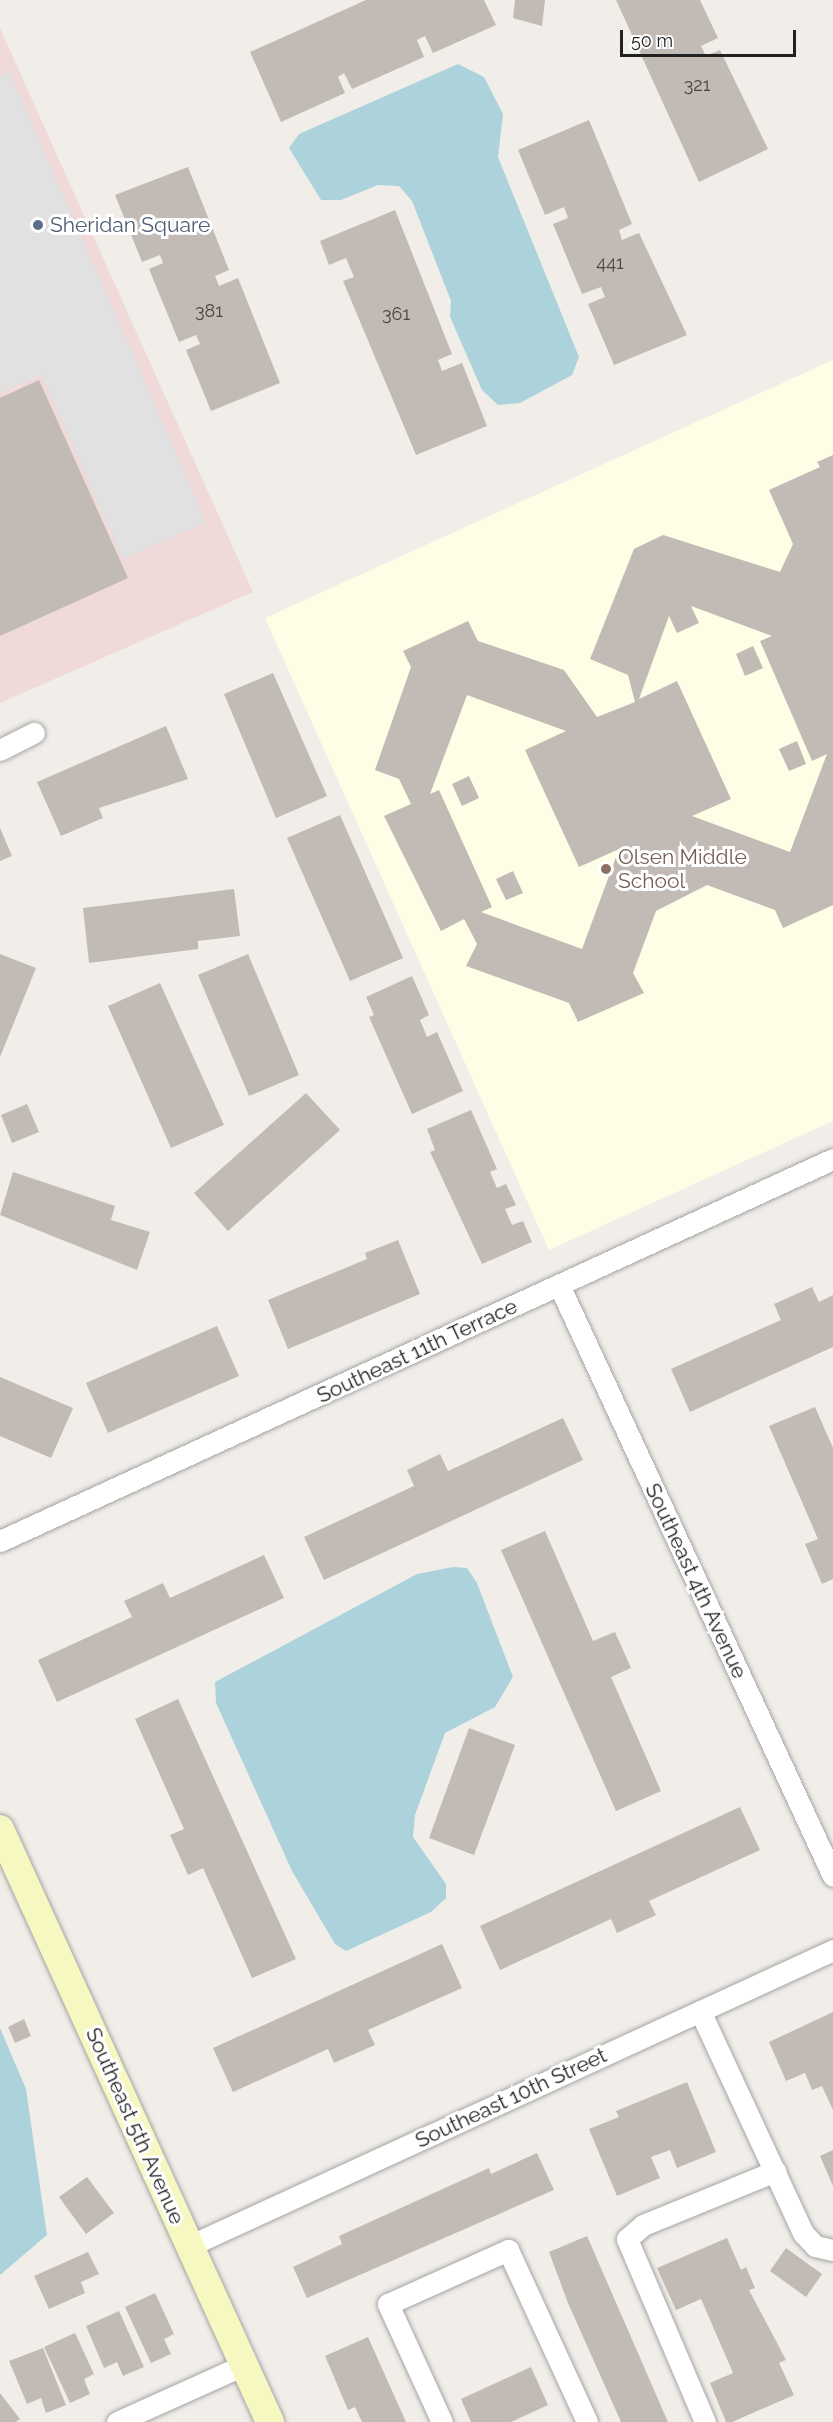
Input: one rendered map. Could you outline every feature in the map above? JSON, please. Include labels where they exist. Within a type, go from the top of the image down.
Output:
[{"type":"street","points":[[0,750],[34,734]]},
{"type":"street","name":"Southeast 11th Terrace","points":[[0,1541],[833,1159]]},
{"type":"street","name":"Southeast 4th Avenue","points":[[559,1286],[833,1876]]},
{"type":"street","name":"Southeast 5th Avenue","points":[[0,1829],[270,2422]]},
{"type":"street","name":"Southeast 10th Street","points":[[189,2246],[833,1950]]},
{"type":"street","points":[[700,2011],[803,2233],[815,2246],[833,2250]]},
{"type":"street","points":[[705,2422],[627,2239],[643,2225],[775,2171]]},
{"type":"street","points":[[442,2422],[388,2304],[508,2250],[587,2422]]},
{"type":"street","points":[[117,2422],[244,2365]]},
{"type":"shaded area","name":"Sheridan Square","points":[[0,28],[253,592],[0,703]]},
{"type":"shaded area","name":"Sheridan Square","points":[[9,72],[206,522],[123,559],[42,375],[0,393],[0,76]]},
{"type":"shaded area","name":"Olsen Middle School","points":[[833,360],[833,1121],[549,1250],[265,618]]},
{"type":"water","points":[[458,64],[484,77],[503,114],[498,157],[579,357],[572,375],[520,403],[498,405],[482,390],[450,317],[451,301],[412,201],[399,186],[378,185],[341,200],[321,200],[289,148],[299,134]]},
{"type":"water","points":[[453,1567],[467,1568],[477,1583],[513,1677],[495,1707],[445,1733],[415,1815],[413,1837],[446,1884],[446,1898],[431,1912],[346,1951],[335,1944],[292,1871],[216,1703],[215,1682],[417,1574]]},
{"type":"water","points":[[0,2028],[26,2089],[47,2235],[0,2275]]},
{"type":"building","points":[[366,0],[484,0],[496,25],[433,53],[425,36],[417,40],[424,57],[352,89],[344,73],[338,77],[345,93],[281,122],[250,52]]},
{"type":"building","points":[[515,0],[545,0],[542,26],[513,18]]},
{"type":"building","points":[[616,0],[700,0],[718,38],[701,46],[706,56],[720,50],[768,149],[699,182]]},
{"type":"building","points":[[589,120],[632,224],[619,230],[622,240],[639,233],[687,335],[614,365],[588,304],[605,297],[601,287],[582,294],[553,224],[568,218],[564,207],[545,215],[518,150]]},
{"type":"building","points":[[188,167],[229,270],[215,276],[219,286],[238,278],[280,383],[211,411],[186,350],[200,344],[196,335],[179,342],[149,269],[163,263],[160,255],[142,262],[115,195]]},
{"type":"building","points":[[395,210],[452,354],[438,360],[442,371],[462,363],[487,426],[416,455],[343,281],[354,277],[346,258],[329,265],[320,241]]},
{"type":"building","points":[[39,380],[128,578],[0,636],[0,398]]},
{"type":"building","points":[[833,455],[833,905],[783,928],[775,910],[707,885],[656,911],[633,973],[644,993],[578,1022],[569,1003],[466,966],[477,944],[464,919],[441,931],[384,816],[411,804],[399,779],[375,770],[411,667],[403,651],[468,621],[478,641],[564,670],[597,717],[635,702],[628,675],[590,659],[634,549],[663,535],[780,572],[793,544],[769,490],[820,467],[817,462]],"holes":[[[691,606],[772,636],[760,641],[812,761],[827,754],[790,852],[692,816],[731,799],[677,681],[639,699],[669,616],[677,633],[699,623]],[[467,695],[566,731],[525,750],[579,867],[619,849],[582,949],[481,912],[492,907],[439,790],[430,794]]]},
{"type":"building","points":[[753,646],[763,668],[745,676],[736,654]]},
{"type":"building","points":[[273,673],[327,796],[276,818],[224,694]]},
{"type":"building","points":[[166,726],[188,779],[99,808],[103,818],[61,836],[37,782]]},
{"type":"building","points":[[797,741],[806,764],[789,771],[779,749]]},
{"type":"building","points":[[469,776],[479,798],[462,806],[452,784]]},
{"type":"building","points":[[340,815],[403,958],[350,981],[287,838]]},
{"type":"building","points":[[0,828],[12,856],[0,861]]},
{"type":"building","points":[[513,871],[523,893],[506,900],[496,879]]},
{"type":"building","points":[[234,889],[240,936],[198,941],[198,949],[89,963],[83,908]]},
{"type":"building","points":[[0,954],[36,968],[0,1057]]},
{"type":"building","points":[[248,954],[299,1075],[249,1096],[198,975]]},
{"type":"building","points":[[412,976],[429,1015],[420,1020],[427,1037],[437,1032],[463,1091],[412,1114],[369,1017],[374,1015],[366,997]]},
{"type":"building","points":[[160,983],[224,1125],[171,1148],[108,1006]]},
{"type":"building","points":[[306,1093],[340,1130],[228,1231],[194,1193]]},
{"type":"building","points":[[27,1104],[39,1132],[12,1143],[1,1115]]},
{"type":"building","points":[[471,1110],[497,1169],[490,1172],[497,1188],[506,1184],[516,1205],[505,1209],[512,1225],[523,1221],[532,1242],[482,1264],[430,1152],[435,1150],[427,1129]]},
{"type":"building","points":[[13,1172],[115,1206],[111,1220],[150,1232],[137,1270],[0,1215]]},
{"type":"building","points":[[398,1240],[420,1294],[288,1349],[268,1300],[367,1259],[365,1253]]},
{"type":"building","points":[[812,1287],[819,1302],[833,1295],[833,1347],[690,1412],[671,1369],[781,1320],[774,1304]]},
{"type":"building","points":[[217,1326],[239,1376],[108,1433],[86,1383]]},
{"type":"building","points":[[0,1377],[73,1408],[51,1458],[0,1436]]},
{"type":"building","points":[[815,1407],[833,1448],[833,1579],[822,1584],[805,1544],[818,1539],[769,1426]]},
{"type":"building","points":[[563,1418],[583,1460],[324,1580],[304,1537],[414,1486],[407,1470],[440,1454],[448,1471]]},
{"type":"building","points":[[545,1531],[593,1641],[615,1632],[631,1668],[611,1677],[661,1791],[616,1811],[501,1550]]},
{"type":"building","points":[[264,1555],[284,1598],[57,1702],[38,1660],[132,1617],[124,1601],[163,1583],[170,1598]]},
{"type":"building","points":[[178,1699],[296,1959],[252,1978],[203,1868],[188,1875],[170,1835],[184,1829],[135,1719]]},
{"type":"building","points":[[469,1728],[515,1745],[474,1855],[429,1838]]},
{"type":"building","points":[[740,1807],[760,1850],[649,1901],[656,1915],[617,1933],[611,1919],[500,1970],[480,1926]]},
{"type":"building","points":[[442,1944],[462,1988],[368,2030],[375,2045],[334,2063],[328,2049],[233,2092],[213,2048]]},
{"type":"building","points":[[833,2012],[833,2110],[822,2086],[812,2090],[805,2073],[786,2081],[769,2042]]},
{"type":"building","points":[[24,2019],[31,2036],[15,2043],[8,2027]]},
{"type":"building","points":[[687,2082],[716,2152],[677,2168],[670,2150],[651,2157],[660,2178],[617,2196],[589,2129],[619,2117],[616,2111]]},
{"type":"building","points":[[833,2150],[833,2186],[820,2156]]},
{"type":"building","points":[[537,2153],[554,2190],[307,2298],[293,2267],[342,2244],[339,2236],[489,2168],[491,2174]]},
{"type":"building","points":[[87,2177],[114,2213],[86,2234],[59,2197]]},
{"type":"building","points":[[587,2236],[668,2422],[621,2422],[568,2303],[549,2252]]},
{"type":"building","points":[[727,2238],[741,2270],[746,2267],[755,2288],[749,2290],[786,2360],[779,2363],[794,2395],[732,2422],[726,2422],[710,2383],[733,2373],[701,2299],[676,2310],[657,2268]]},
{"type":"building","points":[[786,2248],[822,2274],[806,2297],[770,2271]]},
{"type":"building","points":[[88,2252],[99,2274],[81,2282],[85,2293],[49,2309],[34,2276]]},
{"type":"building","points":[[155,2293],[174,2334],[164,2339],[171,2354],[151,2363],[125,2307]]},
{"type":"building","points":[[119,2311],[144,2367],[123,2376],[117,2362],[104,2368],[86,2326]]},
{"type":"building","points":[[75,2333],[94,2374],[84,2379],[90,2394],[70,2403],[44,2347]]},
{"type":"building","points":[[368,2337],[406,2422],[362,2422],[355,2407],[348,2410],[325,2356]]},
{"type":"building","points":[[43,2348],[66,2405],[46,2413],[41,2398],[27,2404],[9,2361]]},
{"type":"building","points":[[531,2367],[548,2405],[511,2422],[471,2422],[461,2399]]},
{"type":"building","points":[[0,2393],[20,2419],[16,2422],[0,2422]]},
{"type":"place","name":"Sheridan Square","points":[[38,225]]},
{"type":"place","name":"Olsen Middle School","points":[[606,869]]}]
